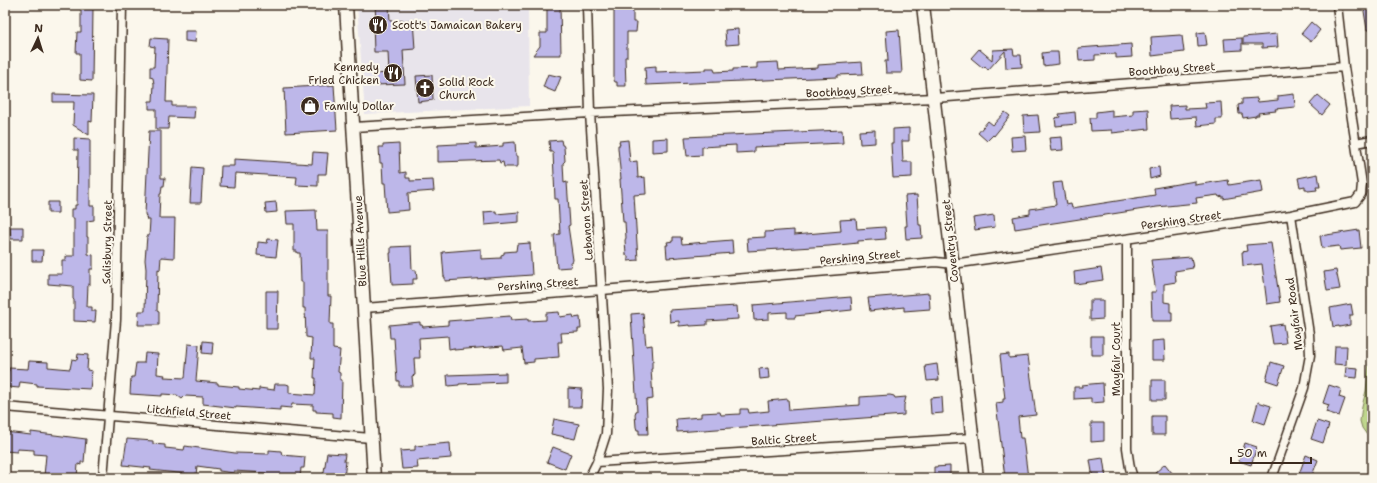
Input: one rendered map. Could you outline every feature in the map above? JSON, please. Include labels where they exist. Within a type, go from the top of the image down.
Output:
[{"type":"main road","name":"Blue Hills Avenue","points":[[346,5],[374,478]]},
{"type":"main road","name":"Coventry Street","points":[[923,5],[977,478]]},
{"type":"street","name":"Salisbury Street","points":[[103,478],[116,320],[122,5]]},
{"type":"street","name":"Lebanon Street","points":[[587,5],[590,113],[608,389],[606,434],[597,462],[588,478]]},
{"type":"street","points":[[1338,5],[1344,67],[1356,143],[1372,140]]},
{"type":"street","name":"Boothbay Street","points":[[354,126],[590,113],[934,98],[1344,67]]},
{"type":"street","name":"Pershing Street","points":[[364,308],[936,262],[953,264],[1291,215],[1355,202],[1361,194],[1362,184],[1356,143]]},
{"type":"street","name":"Mayfair Road","points":[[1272,478],[1304,388],[1310,355],[1309,334],[1291,215]]},
{"type":"street","name":"Mayfair Court","points":[[1127,239],[1127,448],[1133,478]]},
{"type":"street","name":"Litchfield Street","points":[[5,407],[371,438]]},
{"type":"street","name":"Baltic Street","points":[[597,462],[972,438]]},
{"type":"shaded area","points":[[357,5],[528,5],[529,106],[365,114]]},
{"type":"green space","points":[[1372,286],[1372,438],[1367,435],[1362,428],[1360,421],[1366,391],[1370,353],[1371,337],[1369,298]]},
{"type":"building","points":[[375,5],[389,5],[390,21],[413,20],[415,49],[403,50],[405,84],[374,85],[374,74],[389,73],[388,52],[374,52],[373,21],[376,21]]},
{"type":"building","points":[[547,5],[560,5],[561,55],[533,55],[540,46],[540,33],[547,33]]},
{"type":"building","points":[[1363,5],[1372,5],[1372,30],[1367,30]]},
{"type":"building","points":[[81,8],[93,8],[92,81],[80,80],[80,53],[76,53],[77,32],[81,32]]},
{"type":"building","points":[[614,8],[633,8],[633,22],[637,22],[636,32],[627,32],[627,57],[625,57],[626,86],[617,86],[617,82],[614,80]]},
{"type":"building","points":[[1311,22],[1320,30],[1311,42],[1301,34]]},
{"type":"building","points":[[738,29],[739,44],[726,45],[725,30]]},
{"type":"building","points":[[899,30],[902,73],[886,73],[885,61],[888,61],[886,31]]},
{"type":"building","points":[[185,31],[196,31],[195,42],[185,41]]},
{"type":"building","points":[[1205,32],[1207,45],[1198,46],[1197,33]]},
{"type":"building","points":[[1277,34],[1278,47],[1262,48],[1262,44],[1243,44],[1243,37]]},
{"type":"building","points":[[1182,36],[1184,52],[1152,56],[1151,37]]},
{"type":"building","points":[[151,38],[168,39],[166,102],[172,102],[172,106],[195,106],[194,118],[169,117],[168,129],[156,129],[156,109],[149,109],[149,101],[153,101],[154,84],[153,78],[150,77],[150,67],[154,67],[155,47],[150,46]]},
{"type":"building","points":[[1242,38],[1242,50],[1225,51],[1224,39]]},
{"type":"building","points":[[1131,44],[1132,57],[1116,58],[1116,54],[1095,55],[1095,60],[1079,61],[1078,48]]},
{"type":"building","points":[[979,49],[992,60],[993,50],[1013,49],[1014,55],[1021,55],[1022,67],[1006,68],[1005,51],[988,70],[985,66],[983,68],[971,58]]},
{"type":"building","points":[[1058,52],[1059,64],[1043,66],[1042,53]]},
{"type":"building","points":[[778,62],[779,70],[818,68],[818,65],[862,62],[863,74],[838,75],[838,77],[646,85],[645,67],[656,66],[656,72],[706,70],[706,68],[714,68],[715,72],[733,71],[733,69],[757,68],[757,63]]},
{"type":"building","points":[[548,74],[561,77],[555,92],[543,87]]},
{"type":"building","name":"Solid Rock Church","points":[[432,75],[433,100],[418,102],[416,76]]},
{"type":"building","name":"Family Dollar","points":[[334,85],[337,130],[286,133],[284,88]]},
{"type":"building","points":[[53,94],[93,95],[92,122],[89,121],[89,135],[73,125],[74,102],[53,102]]},
{"type":"building","points":[[1294,94],[1295,107],[1275,109],[1276,111],[1258,113],[1259,115],[1243,118],[1242,114],[1239,114],[1238,105],[1242,104],[1242,99],[1257,98],[1258,102],[1278,100],[1278,96]]},
{"type":"building","points":[[1318,95],[1330,105],[1322,115],[1310,104]]},
{"type":"building","points":[[1221,102],[1222,119],[1216,119],[1216,124],[1197,126],[1196,117],[1170,119],[1169,106],[1185,105],[1185,109],[1206,108],[1205,103]]},
{"type":"building","points":[[1148,109],[1149,129],[1112,133],[1112,130],[1091,131],[1090,118],[1096,118],[1096,112],[1112,110],[1112,117],[1133,115],[1133,110]]},
{"type":"building","points":[[1005,112],[1010,116],[994,136],[993,135],[987,141],[978,133],[988,121],[993,125]]},
{"type":"building","points":[[1075,112],[1076,124],[1056,126],[1055,118],[1060,117],[1059,114]]},
{"type":"building","points":[[1038,115],[1040,132],[1024,133],[1023,116]]},
{"type":"building","points":[[909,128],[909,141],[902,141],[903,162],[912,162],[912,177],[893,178],[891,143],[893,143],[893,129]]},
{"type":"building","points":[[842,130],[843,143],[754,147],[754,152],[736,153],[736,145],[702,147],[702,155],[687,156],[685,137]]},
{"type":"building","points":[[875,130],[875,143],[860,144],[859,131]]},
{"type":"building","points":[[149,131],[161,131],[161,178],[165,178],[164,186],[162,186],[160,194],[159,218],[175,218],[174,258],[161,257],[160,270],[158,269],[157,311],[159,312],[159,325],[138,325],[139,311],[145,311],[145,260],[150,220],[147,220],[145,214]]},
{"type":"building","points":[[1025,136],[1026,150],[1012,151],[1011,137]]},
{"type":"building","points":[[1062,137],[1063,150],[1051,151],[1049,138]]},
{"type":"building","points":[[74,138],[90,139],[90,206],[94,206],[94,220],[87,221],[88,254],[93,255],[93,269],[90,269],[90,285],[88,284],[87,307],[92,307],[92,311],[96,311],[95,322],[74,321],[73,286],[48,284],[48,274],[62,274],[62,260],[66,260],[66,256],[74,256],[74,218],[71,218],[71,209],[75,209],[75,205],[77,205],[78,150],[74,150]]},
{"type":"building","points":[[668,138],[668,151],[652,152],[652,139]]},
{"type":"building","points":[[561,140],[564,147],[564,183],[567,182],[570,225],[568,226],[573,260],[570,262],[571,267],[557,268],[554,235],[560,234],[558,199],[555,199],[553,152],[550,152],[549,141]]},
{"type":"building","points":[[628,140],[630,162],[637,161],[638,178],[645,177],[646,194],[634,195],[638,260],[628,261],[628,256],[626,255],[625,222],[623,222],[618,145],[620,145],[619,141]]},
{"type":"building","points":[[515,142],[516,156],[518,156],[518,166],[516,167],[504,167],[503,162],[500,163],[499,160],[438,162],[438,145],[476,143],[476,148],[503,146],[503,143]]},
{"type":"building","points":[[399,144],[400,173],[406,172],[406,178],[410,178],[410,181],[433,180],[434,191],[408,193],[409,210],[387,212],[385,183],[383,183],[382,163],[380,163],[379,147],[383,147],[383,145]]},
{"type":"building","points":[[313,152],[328,153],[326,174],[318,174],[318,186],[296,185],[297,177],[235,173],[234,187],[220,186],[221,166],[234,166],[234,159],[312,164]]},
{"type":"building","points":[[192,167],[203,168],[201,203],[190,203]]},
{"type":"building","points":[[1159,167],[1160,176],[1150,179],[1149,169]]},
{"type":"building","points":[[1318,174],[1320,187],[1316,187],[1317,190],[1308,191],[1305,189],[1305,186],[1300,187],[1298,178]]},
{"type":"building","points":[[1228,180],[1229,185],[1261,180],[1263,192],[1223,199],[1223,196],[1219,197],[1218,195],[1196,198],[1197,203],[1157,207],[1015,229],[1013,217],[1030,214],[1030,209],[1056,205],[1053,183],[1062,182],[1066,205],[1071,204],[1072,208],[1155,195],[1154,188],[1195,181],[1195,185]]},
{"type":"building","points":[[917,195],[919,225],[921,225],[922,238],[906,239],[905,226],[907,226],[905,196]]},
{"type":"building","points":[[48,202],[58,202],[58,213],[48,213]]},
{"type":"building","points":[[276,202],[277,212],[266,213],[265,203]]},
{"type":"building","points":[[316,210],[317,231],[328,231],[328,296],[331,296],[330,324],[333,324],[333,349],[340,350],[338,372],[340,373],[340,380],[342,380],[341,418],[333,417],[333,413],[316,412],[316,410],[313,410],[313,405],[292,404],[291,408],[280,407],[280,410],[236,408],[203,404],[203,397],[185,396],[182,399],[177,395],[162,394],[162,396],[130,394],[131,377],[134,377],[136,363],[144,363],[145,353],[158,354],[157,374],[165,375],[164,377],[185,378],[188,344],[199,345],[196,381],[218,383],[218,385],[259,391],[259,388],[274,390],[275,384],[286,384],[289,385],[289,393],[315,395],[315,358],[311,358],[312,338],[306,337],[300,253],[294,251],[294,224],[287,224],[286,211]]},
{"type":"building","points":[[496,211],[496,214],[519,212],[519,222],[485,225],[484,212]]},
{"type":"building","points":[[994,215],[995,227],[975,230],[973,218]]},
{"type":"building","points":[[856,219],[857,229],[885,227],[886,239],[858,241],[858,243],[829,246],[748,251],[747,238],[765,237],[765,232],[794,230],[794,235],[841,231],[840,220]]},
{"type":"building","points":[[10,227],[23,227],[23,239],[11,239]]},
{"type":"building","points":[[1359,230],[1361,248],[1340,250],[1339,246],[1322,248],[1320,236]]},
{"type":"building","points":[[673,237],[681,237],[682,244],[732,240],[733,253],[667,258],[666,245],[668,245],[667,242],[673,241]]},
{"type":"building","points":[[268,239],[278,240],[276,257],[257,255],[258,242],[267,243]]},
{"type":"building","points":[[530,243],[532,275],[445,281],[442,252],[481,249],[481,259],[501,258],[501,255],[504,254],[504,252],[516,251],[517,244]]},
{"type":"building","points":[[1271,243],[1280,302],[1267,304],[1262,264],[1243,266],[1242,252],[1247,251],[1246,245]]},
{"type":"building","points":[[411,246],[412,270],[416,270],[417,279],[413,279],[413,284],[392,285],[391,247]]},
{"type":"building","points":[[32,250],[43,250],[42,261],[32,261]]},
{"type":"building","points":[[1191,257],[1193,268],[1175,271],[1176,282],[1164,284],[1164,302],[1170,303],[1172,321],[1152,321],[1151,292],[1156,292],[1151,260]]},
{"type":"building","points":[[1101,268],[1103,280],[1075,284],[1074,272]]},
{"type":"building","points":[[1336,270],[1340,289],[1327,291],[1324,272]]},
{"type":"building","points":[[266,291],[278,291],[277,329],[266,329]]},
{"type":"building","points":[[929,293],[930,309],[904,311],[904,307],[870,311],[868,298]]},
{"type":"building","points":[[851,297],[852,310],[795,316],[795,318],[787,318],[787,312],[769,313],[769,319],[754,320],[753,305]]},
{"type":"building","points":[[1090,300],[1103,300],[1103,319],[1090,320]]},
{"type":"building","points":[[1351,304],[1353,315],[1350,315],[1350,325],[1333,327],[1330,308]]},
{"type":"building","points":[[737,306],[738,319],[707,321],[707,325],[690,326],[679,326],[679,321],[670,322],[669,310]]},
{"type":"building","points":[[559,312],[560,317],[573,315],[574,318],[580,317],[581,329],[578,329],[578,332],[561,333],[562,342],[558,342],[559,357],[534,359],[534,362],[524,363],[522,348],[504,350],[503,346],[454,350],[454,348],[449,349],[448,336],[419,338],[420,358],[414,358],[415,375],[412,376],[413,386],[399,386],[399,381],[397,381],[394,338],[390,338],[389,325],[420,322],[420,325],[423,327],[448,325],[448,321],[510,316],[511,320],[546,320],[546,313]]},
{"type":"building","points":[[643,313],[646,346],[652,345],[653,361],[651,369],[653,399],[646,400],[648,434],[639,434],[639,430],[637,430],[636,427],[635,414],[637,411],[631,314]]},
{"type":"building","points":[[1283,324],[1286,343],[1273,344],[1270,326]]},
{"type":"building","points":[[1091,336],[1103,336],[1103,355],[1091,355]]},
{"type":"building","points":[[1164,340],[1165,360],[1152,360],[1152,341]]},
{"type":"building","points":[[203,341],[213,342],[212,354],[202,353]]},
{"type":"building","points":[[1335,346],[1347,346],[1346,365],[1334,364]]},
{"type":"building","points":[[78,354],[88,355],[87,370],[92,371],[90,389],[37,386],[37,384],[20,382],[19,388],[8,387],[9,384],[7,383],[9,368],[28,369],[29,361],[48,362],[48,367],[70,369],[72,359],[77,360]]},
{"type":"building","points":[[1009,354],[1009,358],[1028,356],[1036,415],[1018,417],[1020,438],[1023,438],[1028,478],[1005,478],[996,403],[1003,402],[1003,399],[1005,399],[1000,355]]},
{"type":"building","points":[[1271,362],[1284,366],[1278,384],[1266,380]]},
{"type":"building","points":[[937,364],[939,380],[927,381],[925,366]]},
{"type":"building","points":[[1346,367],[1358,368],[1357,378],[1345,377]]},
{"type":"building","points":[[768,368],[769,378],[760,379],[759,369]]},
{"type":"building","points":[[506,373],[506,382],[459,384],[448,386],[447,375]]},
{"type":"building","points":[[1152,380],[1165,380],[1165,400],[1152,400]]},
{"type":"building","points":[[1103,383],[1104,402],[1091,403],[1091,398],[1074,399],[1074,387]]},
{"type":"building","points":[[1329,385],[1341,389],[1339,397],[1345,399],[1339,416],[1326,412],[1329,405],[1323,403]]},
{"type":"building","points":[[568,388],[582,389],[581,407],[568,407]]},
{"type":"building","points":[[894,396],[895,398],[906,397],[904,415],[677,432],[676,419],[701,417],[701,413],[720,412],[721,415],[740,414],[740,409],[748,409],[749,413],[769,411],[768,401],[788,399],[789,410],[860,405],[860,397]]},
{"type":"building","points":[[942,397],[943,413],[931,414],[930,398]]},
{"type":"building","points":[[1258,402],[1271,406],[1265,424],[1253,420]]},
{"type":"building","points":[[1152,416],[1165,416],[1165,435],[1152,435]]},
{"type":"building","points":[[554,419],[579,424],[575,439],[551,434]]},
{"type":"building","points":[[1317,421],[1329,425],[1323,443],[1311,439]]},
{"type":"building","points":[[1091,423],[1104,423],[1104,441],[1091,442]]},
{"type":"building","points":[[5,432],[31,435],[31,432],[86,439],[84,462],[81,462],[81,465],[78,464],[77,478],[54,478],[44,476],[46,455],[34,454],[34,450],[17,449],[17,452],[5,451]]},
{"type":"building","points":[[127,439],[153,441],[153,444],[165,445],[165,448],[184,450],[185,446],[235,453],[269,454],[269,450],[281,451],[282,455],[305,457],[304,468],[301,468],[300,478],[265,478],[266,473],[234,471],[234,473],[197,466],[196,475],[150,470],[151,468],[123,465]]},
{"type":"building","points":[[450,443],[451,458],[417,461],[418,468],[402,469],[400,451],[415,450],[415,446]]},
{"type":"building","points":[[1245,443],[1257,447],[1251,465],[1239,461]]},
{"type":"building","points":[[553,447],[571,454],[565,469],[547,462]]},
{"type":"building","points":[[327,453],[345,454],[344,461],[346,461],[344,478],[323,478]]},
{"type":"building","points":[[1306,455],[1318,460],[1311,478],[1299,474]]},
{"type":"building","points":[[1103,458],[1106,478],[1093,478],[1090,460]]},
{"type":"building","points":[[1165,464],[1176,478],[1160,478],[1155,473]]},
{"type":"building","points":[[950,466],[950,478],[934,478],[934,467]]},
{"type":"place","name":"Scott's Jamaican Bakery","points":[[378,25]]},
{"type":"place","name":"Kennedy Fried Chicken","points":[[393,73]]},
{"type":"place","name":"Solid Rock Church","points":[[425,88]]},
{"type":"place","name":"Family Dollar","points":[[310,106]]}]
